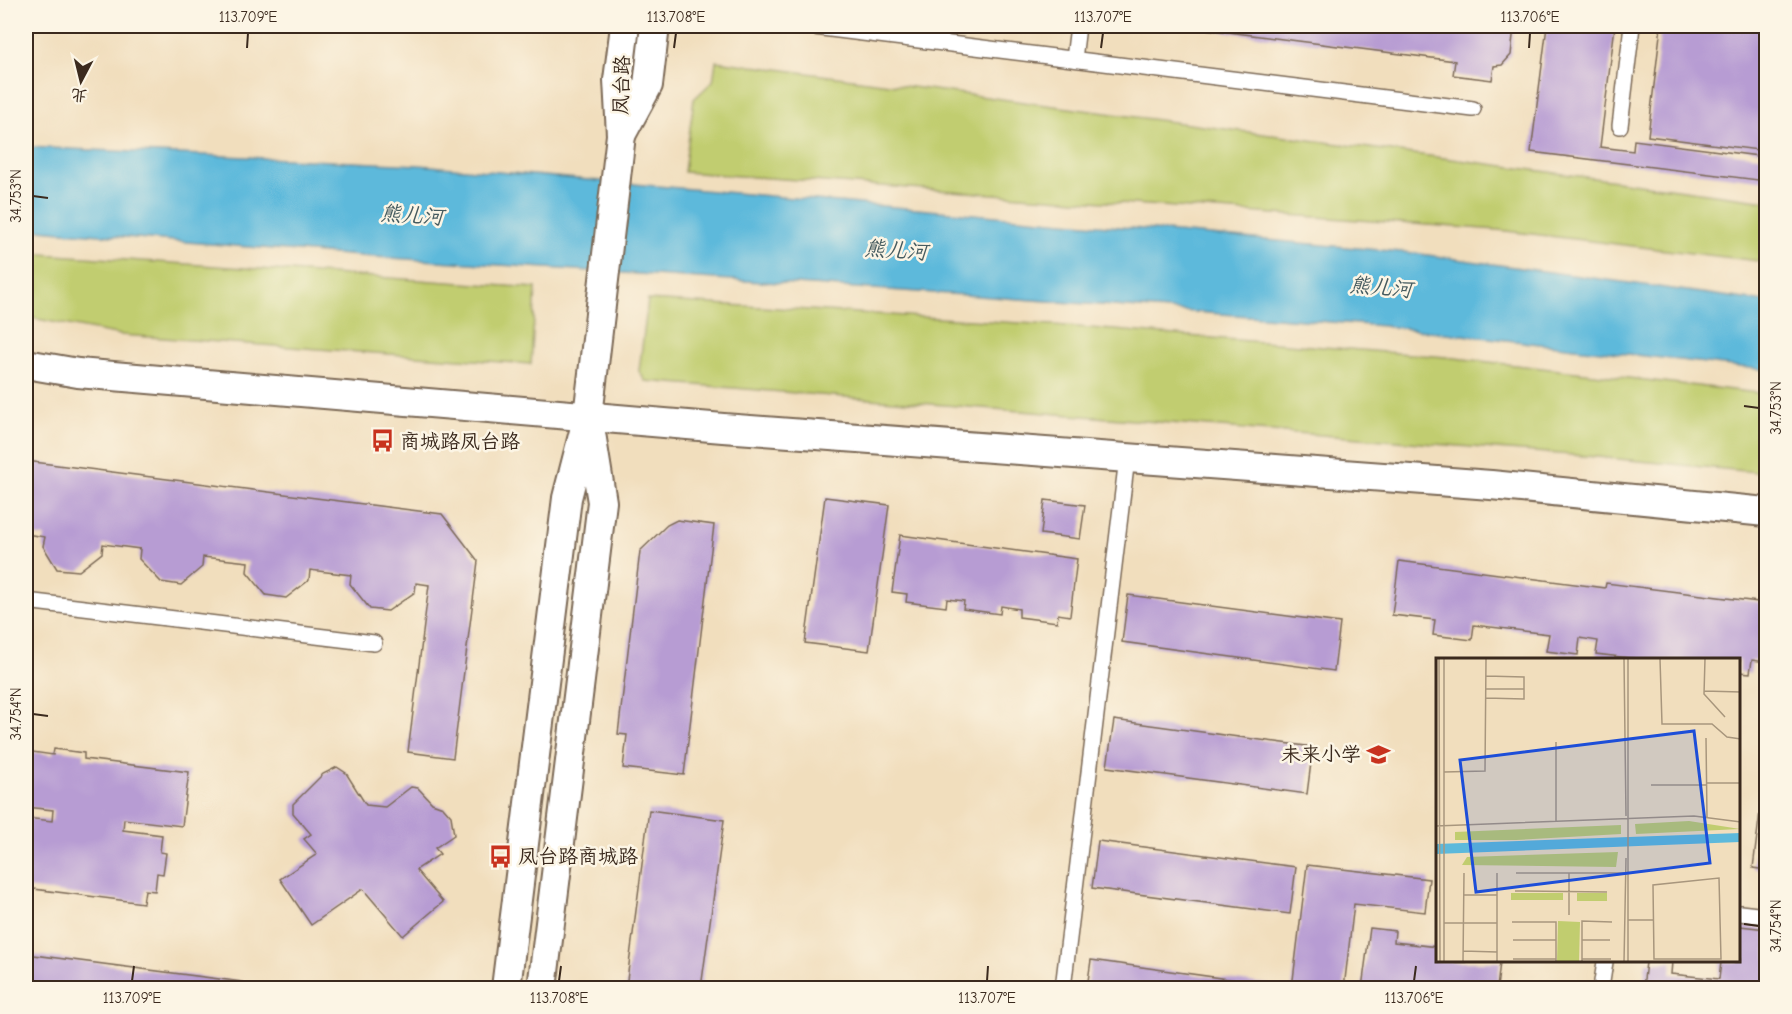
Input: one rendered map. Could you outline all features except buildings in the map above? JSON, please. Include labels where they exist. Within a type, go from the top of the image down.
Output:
[{"type":"street","name":"凤台路","points":[[621,135],[618,80],[625,26]]},
{"type":"street","name":"凤台路","points":[[621,135],[648,85],[656,26]]},
{"type":"street","points":[[506,988],[567,498],[588,416],[621,135]]},
{"type":"street","points":[[26,364],[78,373],[588,416],[1491,485],[1767,512]]},
{"type":"street","points":[[542,988],[602,502],[588,416]]},
{"type":"lane","points":[[806,26],[1473,109]]},
{"type":"lane","points":[[1074,59],[1078,26]]},
{"type":"lane","points":[[1620,126],[1632,26]]},
{"type":"lane","points":[[1063,988],[1127,458]]},
{"type":"lane","points":[[26,601],[374,643]]},
{"type":"lane","points":[[1741,913],[1767,916]]},
{"type":"lane","points":[[1601,988],[1605,963]]},
{"type":"green space","points":[[716,61],[1766,201],[1766,262],[1498,230],[684,172],[694,99],[713,81]]},
{"type":"green space","points":[[26,253],[536,288],[531,364],[121,335],[26,317]]},
{"type":"green space","points":[[648,300],[1053,325],[1446,357],[1766,394],[1766,473],[1597,457],[645,381],[639,371]]},
{"type":"water","name":"熊儿河","points":[[26,147],[419,165],[1413,253],[1766,302],[1766,370],[1384,326],[965,295],[359,256],[26,229]]},
{"type":"place","name":"商城路凤台路","points":[[382,441]]},
{"type":"place","name":"未来小学","points":[[1379,754]]},
{"type":"place","name":"凤台路商城路","points":[[500,856]]}]
